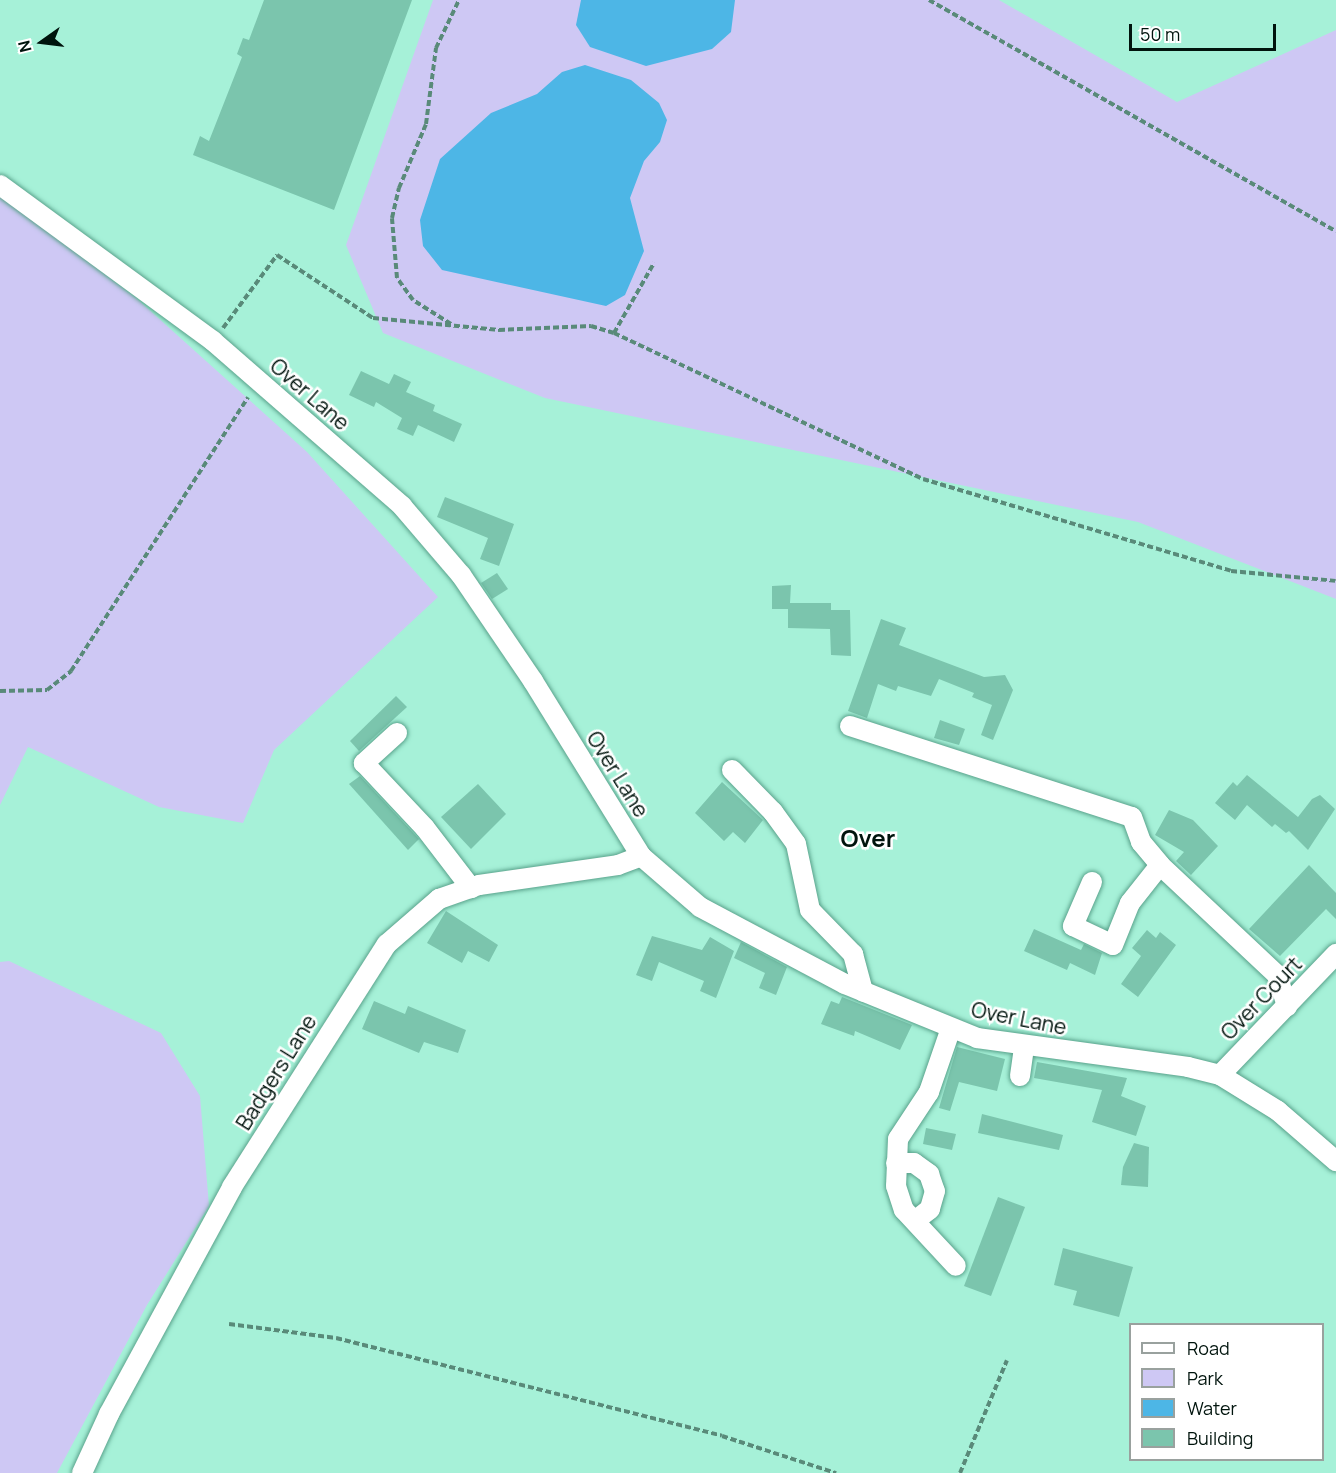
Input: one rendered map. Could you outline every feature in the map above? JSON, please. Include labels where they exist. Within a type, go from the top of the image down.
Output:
[{"type":"street","name":"Over Lane","points":[[0,185],[213,342],[402,506],[461,574],[533,681],[641,856],[700,907],[743,933],[863,992],[977,1038],[1024,1047],[1188,1067],[1220,1075],[1278,1111],[1336,1161]]},
{"type":"street","points":[[850,726],[1132,818],[1141,842],[1160,865],[1276,975],[1287,1006]]},
{"type":"street","points":[[397,733],[364,763],[425,828],[471,888]]},
{"type":"street","points":[[732,770],[773,812],[796,844],[810,910],[853,954],[863,992]]},
{"type":"street","name":"Badgers Lane","points":[[82,1473],[109,1414],[232,1187],[387,944],[439,899],[471,888],[618,865],[641,856]]},
{"type":"street","points":[[1092,882],[1073,926],[1113,945],[1130,903],[1160,865]]},
{"type":"street","name":"Over Court","points":[[1220,1075],[1336,954]]},
{"type":"street","points":[[951,1028],[929,1092],[898,1139],[896,1186],[904,1210],[916,1220],[956,1266]]},
{"type":"street","points":[[1020,1076],[1024,1047]]},
{"type":"street","points":[[896,1163],[914,1163],[929,1174],[935,1191],[930,1209],[916,1220]]},
{"type":"path","points":[[455,325],[413,300],[397,278],[392,218],[403,178],[426,124],[436,48],[459,0]]},
{"type":"path","points":[[929,0],[1336,231]]},
{"type":"path","points":[[213,342],[277,255],[373,318],[499,330],[591,326],[614,333],[923,479],[1231,570],[1336,581]]},
{"type":"path","points":[[614,333],[654,264]]},
{"type":"path","points":[[0,691],[47,690],[71,671],[259,381]]},
{"type":"path","points":[[230,1324],[336,1338],[722,1436],[836,1473]]},
{"type":"path","points":[[960,1473],[1007,1360]]},
{"type":"green space","points":[[433,0],[999,0],[1177,102],[1336,30],[1336,599],[1138,522],[545,398],[383,333],[346,245]]},
{"type":"green space","points":[[0,196],[136,298],[307,452],[438,597],[274,750],[243,823],[159,807],[28,747],[0,805]]},
{"type":"green space","points":[[9,961],[161,1033],[200,1096],[209,1206],[147,1305],[57,1473],[0,1473],[0,962]]},
{"type":"water","points":[[581,0],[735,0],[731,32],[712,49],[646,66],[590,47],[576,25]]},
{"type":"water","points":[[585,65],[631,80],[659,103],[667,120],[660,142],[644,161],[630,198],[644,251],[625,295],[606,306],[442,270],[423,246],[420,220],[440,159],[491,113],[537,94],[562,72]]},
{"type":"building","points":[[264,0],[412,0],[334,210],[193,155],[200,136],[209,141],[242,57],[237,54],[243,38],[249,40]]},
{"type":"building","points":[[361,371],[389,384],[394,374],[411,382],[406,392],[435,405],[433,411],[462,424],[454,442],[418,425],[413,436],[397,429],[402,418],[376,402],[374,407],[349,395]]},
{"type":"building","points":[[445,497],[514,524],[499,566],[480,559],[488,538],[437,517]]},
{"type":"building","points":[[497,573],[508,589],[492,599],[481,583]]},
{"type":"building","points":[[791,585],[790,603],[831,603],[831,610],[850,610],[851,656],[831,655],[830,629],[788,628],[788,609],[772,609],[772,586]]},
{"type":"building","points":[[881,619],[906,628],[899,645],[984,677],[1005,675],[1013,690],[993,740],[981,735],[992,705],[972,697],[974,693],[939,679],[931,696],[898,686],[896,691],[878,684],[867,718],[848,711]]},
{"type":"building","points":[[396,696],[407,707],[359,751],[350,741]]},
{"type":"building","points":[[940,720],[965,729],[959,745],[934,738]]},
{"type":"building","points":[[1247,775],[1298,817],[1312,799],[1320,795],[1335,809],[1308,850],[1289,831],[1286,833],[1275,824],[1272,827],[1247,805],[1235,820],[1215,803],[1233,782],[1237,786]]},
{"type":"building","points":[[360,776],[419,839],[408,850],[349,784]]},
{"type":"building","points":[[722,782],[763,820],[745,843],[733,832],[724,841],[695,813]]},
{"type":"building","points":[[478,784],[506,814],[471,849],[441,817]]},
{"type":"building","points":[[1169,810],[1193,820],[1218,846],[1191,875],[1176,861],[1184,852],[1155,835]]},
{"type":"building","points":[[1309,865],[1336,893],[1336,919],[1326,909],[1280,956],[1249,929]]},
{"type":"building","points":[[446,911],[498,945],[489,962],[468,951],[462,963],[427,943]]},
{"type":"building","points":[[1034,929],[1081,950],[1084,944],[1102,953],[1095,975],[1070,963],[1067,970],[1024,951]]},
{"type":"building","points":[[1147,930],[1156,938],[1160,932],[1176,945],[1138,997],[1121,984],[1141,956],[1132,948]]},
{"type":"building","points":[[652,936],[702,950],[710,937],[734,951],[716,998],[700,991],[704,981],[659,962],[652,981],[636,975]]},
{"type":"building","points":[[741,942],[787,967],[776,995],[759,988],[765,973],[734,958]]},
{"type":"building","points":[[842,997],[912,1025],[900,1050],[855,1031],[854,1036],[821,1024],[831,1001],[839,1004]]},
{"type":"building","points":[[374,1001],[405,1014],[408,1006],[466,1030],[458,1053],[424,1042],[419,1053],[362,1029]]},
{"type":"building","points":[[957,1047],[1005,1059],[997,1091],[959,1082],[950,1111],[939,1108]]},
{"type":"building","points":[[1037,1062],[1127,1078],[1121,1096],[1146,1106],[1136,1136],[1092,1122],[1102,1090],[1034,1078]]},
{"type":"building","points":[[982,1114],[1063,1135],[1059,1150],[978,1133]]},
{"type":"building","points":[[926,1128],[956,1134],[952,1150],[923,1144]]},
{"type":"building","points":[[1134,1143],[1149,1147],[1148,1187],[1121,1185],[1123,1167]]},
{"type":"building","points":[[998,1197],[1025,1207],[991,1296],[964,1286]]},
{"type":"building","points":[[1063,1248],[1133,1267],[1119,1317],[1073,1305],[1077,1291],[1054,1285]]},
{"type":"district","name":"Over","points":[[868,838]]}]
